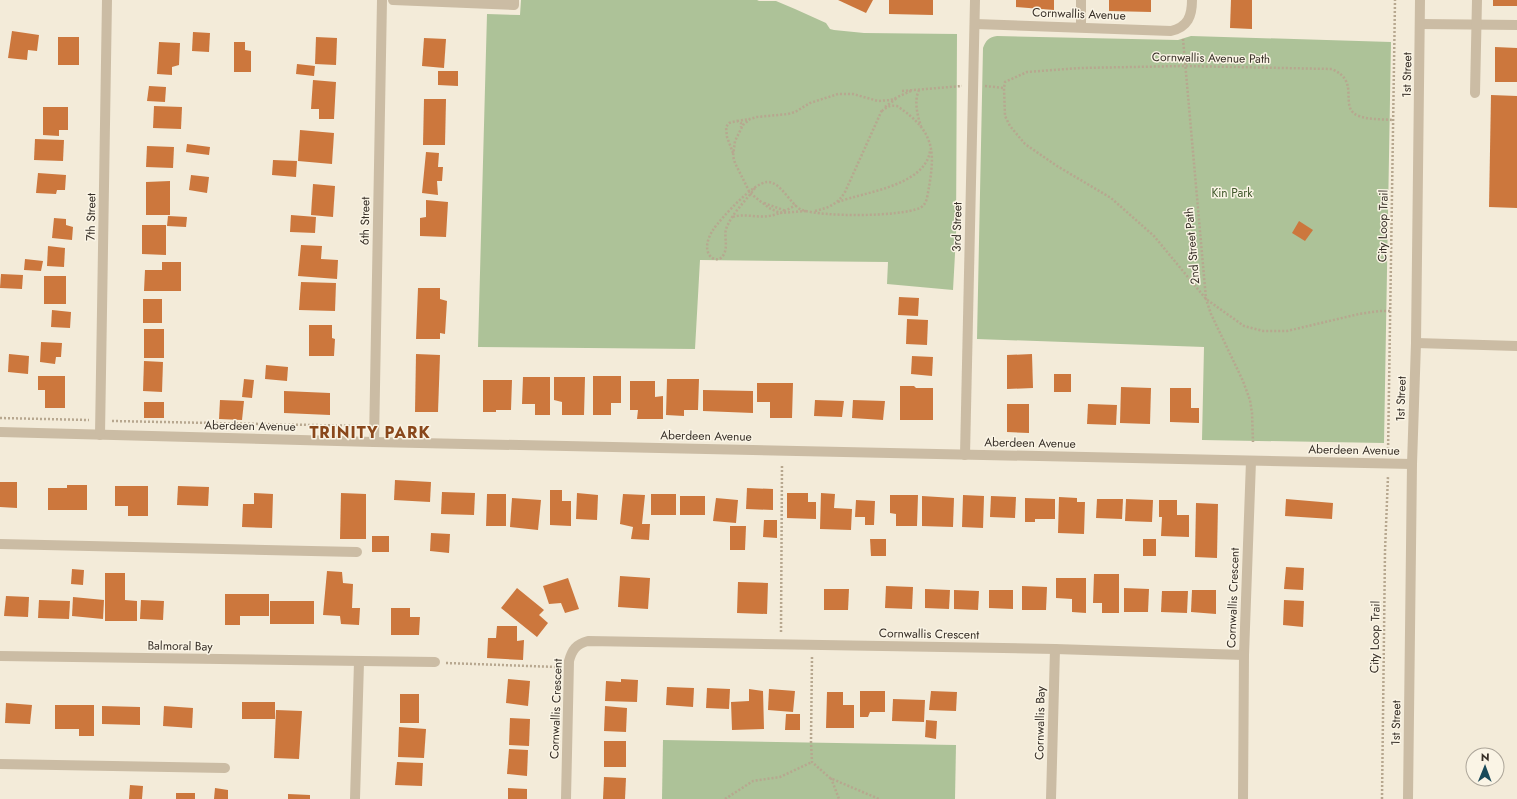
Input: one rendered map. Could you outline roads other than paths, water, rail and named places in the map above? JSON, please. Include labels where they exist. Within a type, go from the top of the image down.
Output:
[{"type":"street","name":"7th Street","points":[[100,435],[108,0]]},
{"type":"street","name":"6th Street","points":[[374,442],[382,0]]},
{"type":"street","points":[[393,0],[514,2]]},
{"type":"street","name":"3rd Street","points":[[964,455],[975,0]]},
{"type":"street","points":[[1081,0],[1081,28]]},
{"type":"street","name":"Cornwallis Avenue","points":[[975,24],[1171,30],[1182,27],[1190,18],[1192,0]]},
{"type":"street","name":"1st Street","points":[[1408,799],[1420,0]]},
{"type":"street","points":[[1474,93],[1477,0]]},
{"type":"street","points":[[1420,24],[1517,25]]},
{"type":"street","points":[[1416,343],[1517,346]]},
{"type":"street","name":"Aberdeen Avenue","points":[[0,432],[374,442],[1412,464]]},
{"type":"street","name":"Cornwallis Crescent","points":[[566,799],[569,661],[575,648],[580,643],[588,641],[1055,648],[1244,655],[1248,584],[1250,461]]},
{"type":"street","points":[[0,544],[357,552]]},
{"type":"street","name":"Cornwallis Bay","points":[[1051,799],[1055,648]]},
{"type":"street","points":[[1243,799],[1244,655]]},
{"type":"street","name":"Balmoral Bay","points":[[0,656],[433,662]]},
{"type":"street","points":[[355,799],[359,662]]},
{"type":"street","points":[[0,764],[225,768]]},
{"type":"district","name":"TRINITY PARK","points":[[370,432]]},
{"type":"park label","name":"Kin Park","points":[[1232,193]]}]
